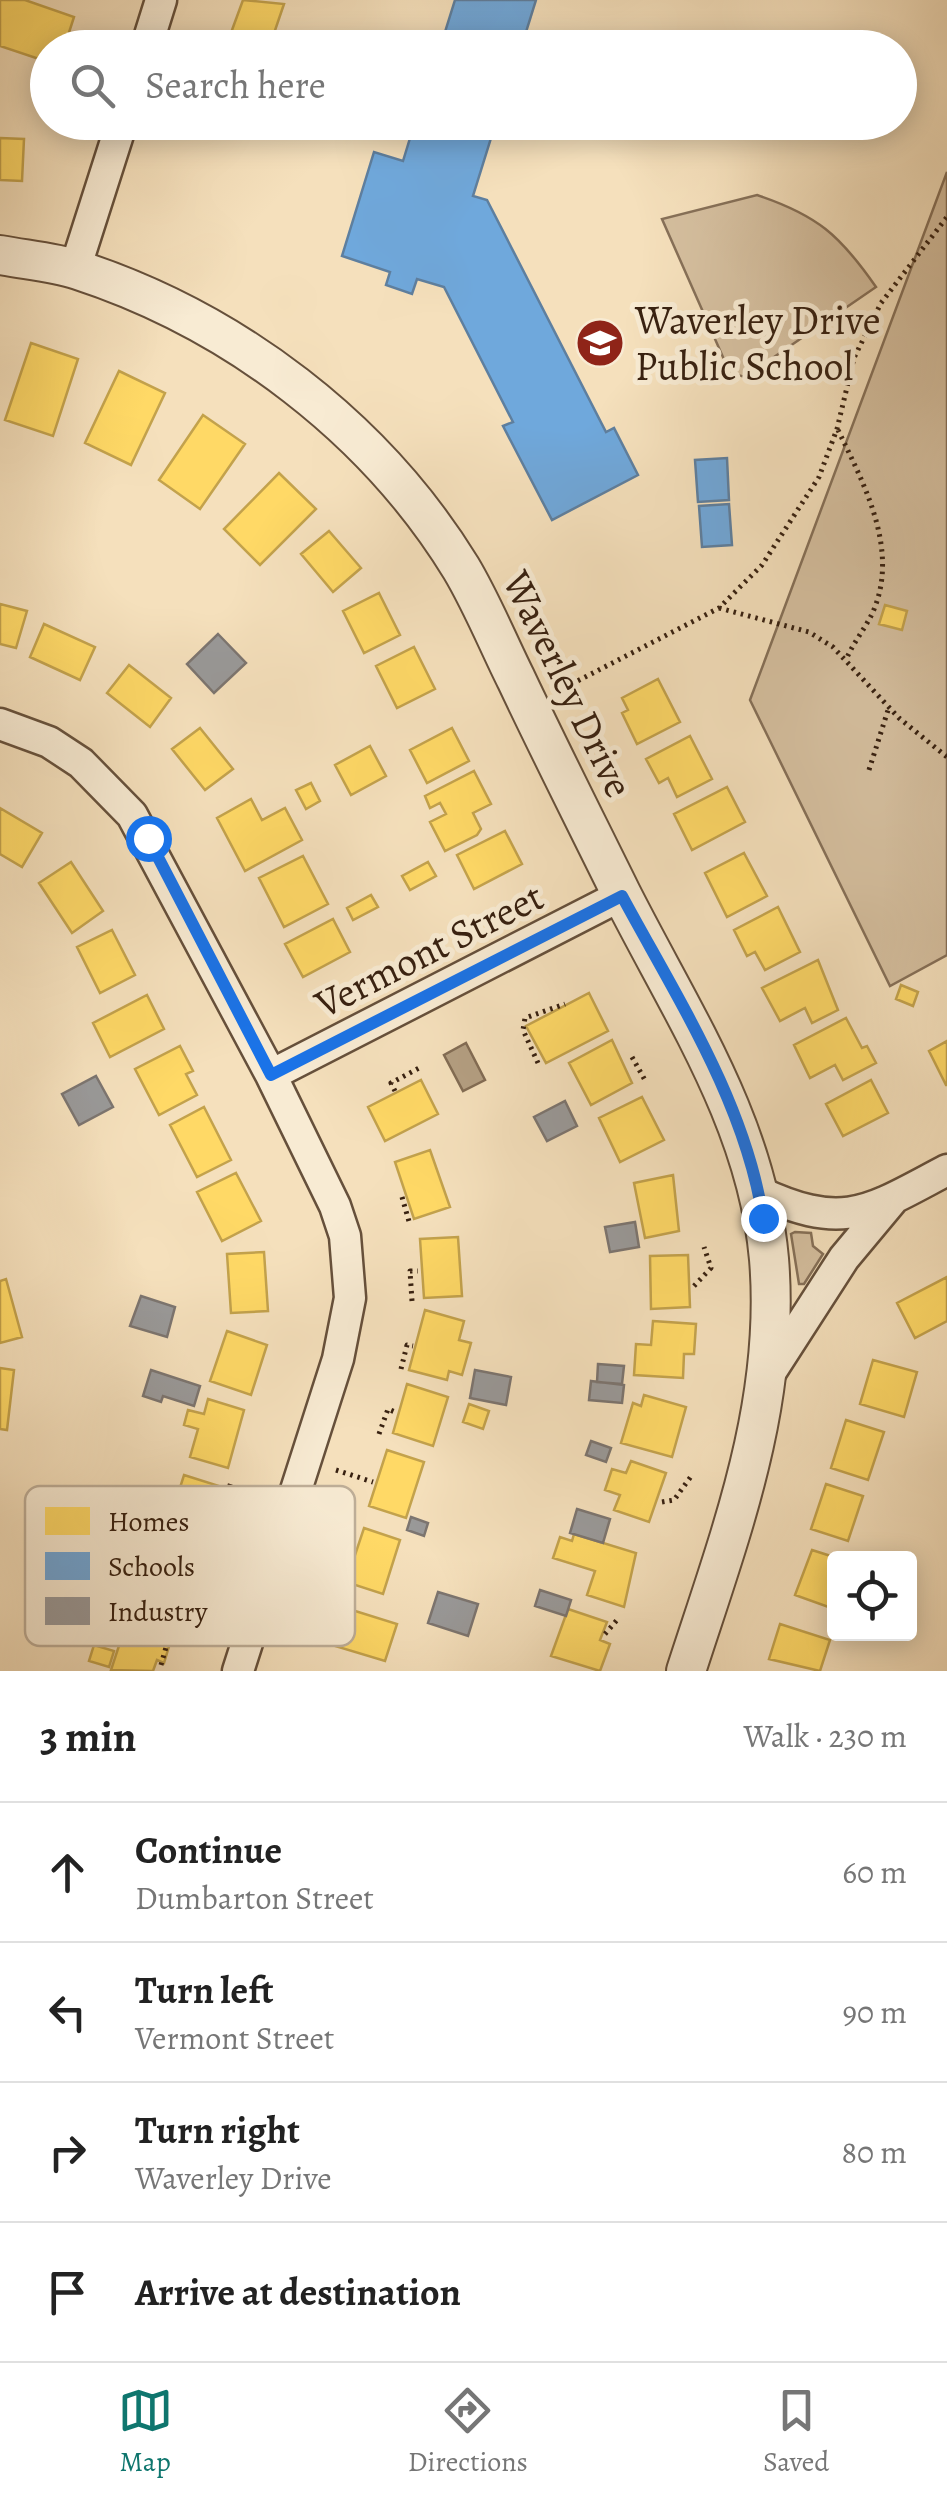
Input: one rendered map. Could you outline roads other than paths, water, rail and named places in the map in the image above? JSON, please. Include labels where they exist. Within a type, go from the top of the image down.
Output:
[{"type":"street","points":[[152,30],[161,0]]},
{"type":"street","points":[[74,269],[116,140]]},
{"type":"street","name":"Waverley Drive","points":[[0,255],[74,269],[231,341],[300,388],[349,431],[404,491],[461,568],[622,896],[724,1088],[759,1192],[770,1283],[768,1376],[744,1492],[686,1671]]},
{"type":"street","points":[[0,724],[48,742],[81,763],[132,815],[271,1075],[341,1221],[350,1298],[338,1359],[297,1486]]},
{"type":"street","name":"Vermont Street","points":[[271,1075],[622,896]]},
{"type":"street","points":[[759,1192],[822,1215],[852,1216],[947,1170]]},
{"type":"street","name":"Waverley Drive","points":[[768,1376],[844,1258],[894,1198]]},
{"type":"street","points":[[238,1671],[246,1646]]},
{"type":"place","name":"Waverley Drive Public School","points":[[600,343]]}]
